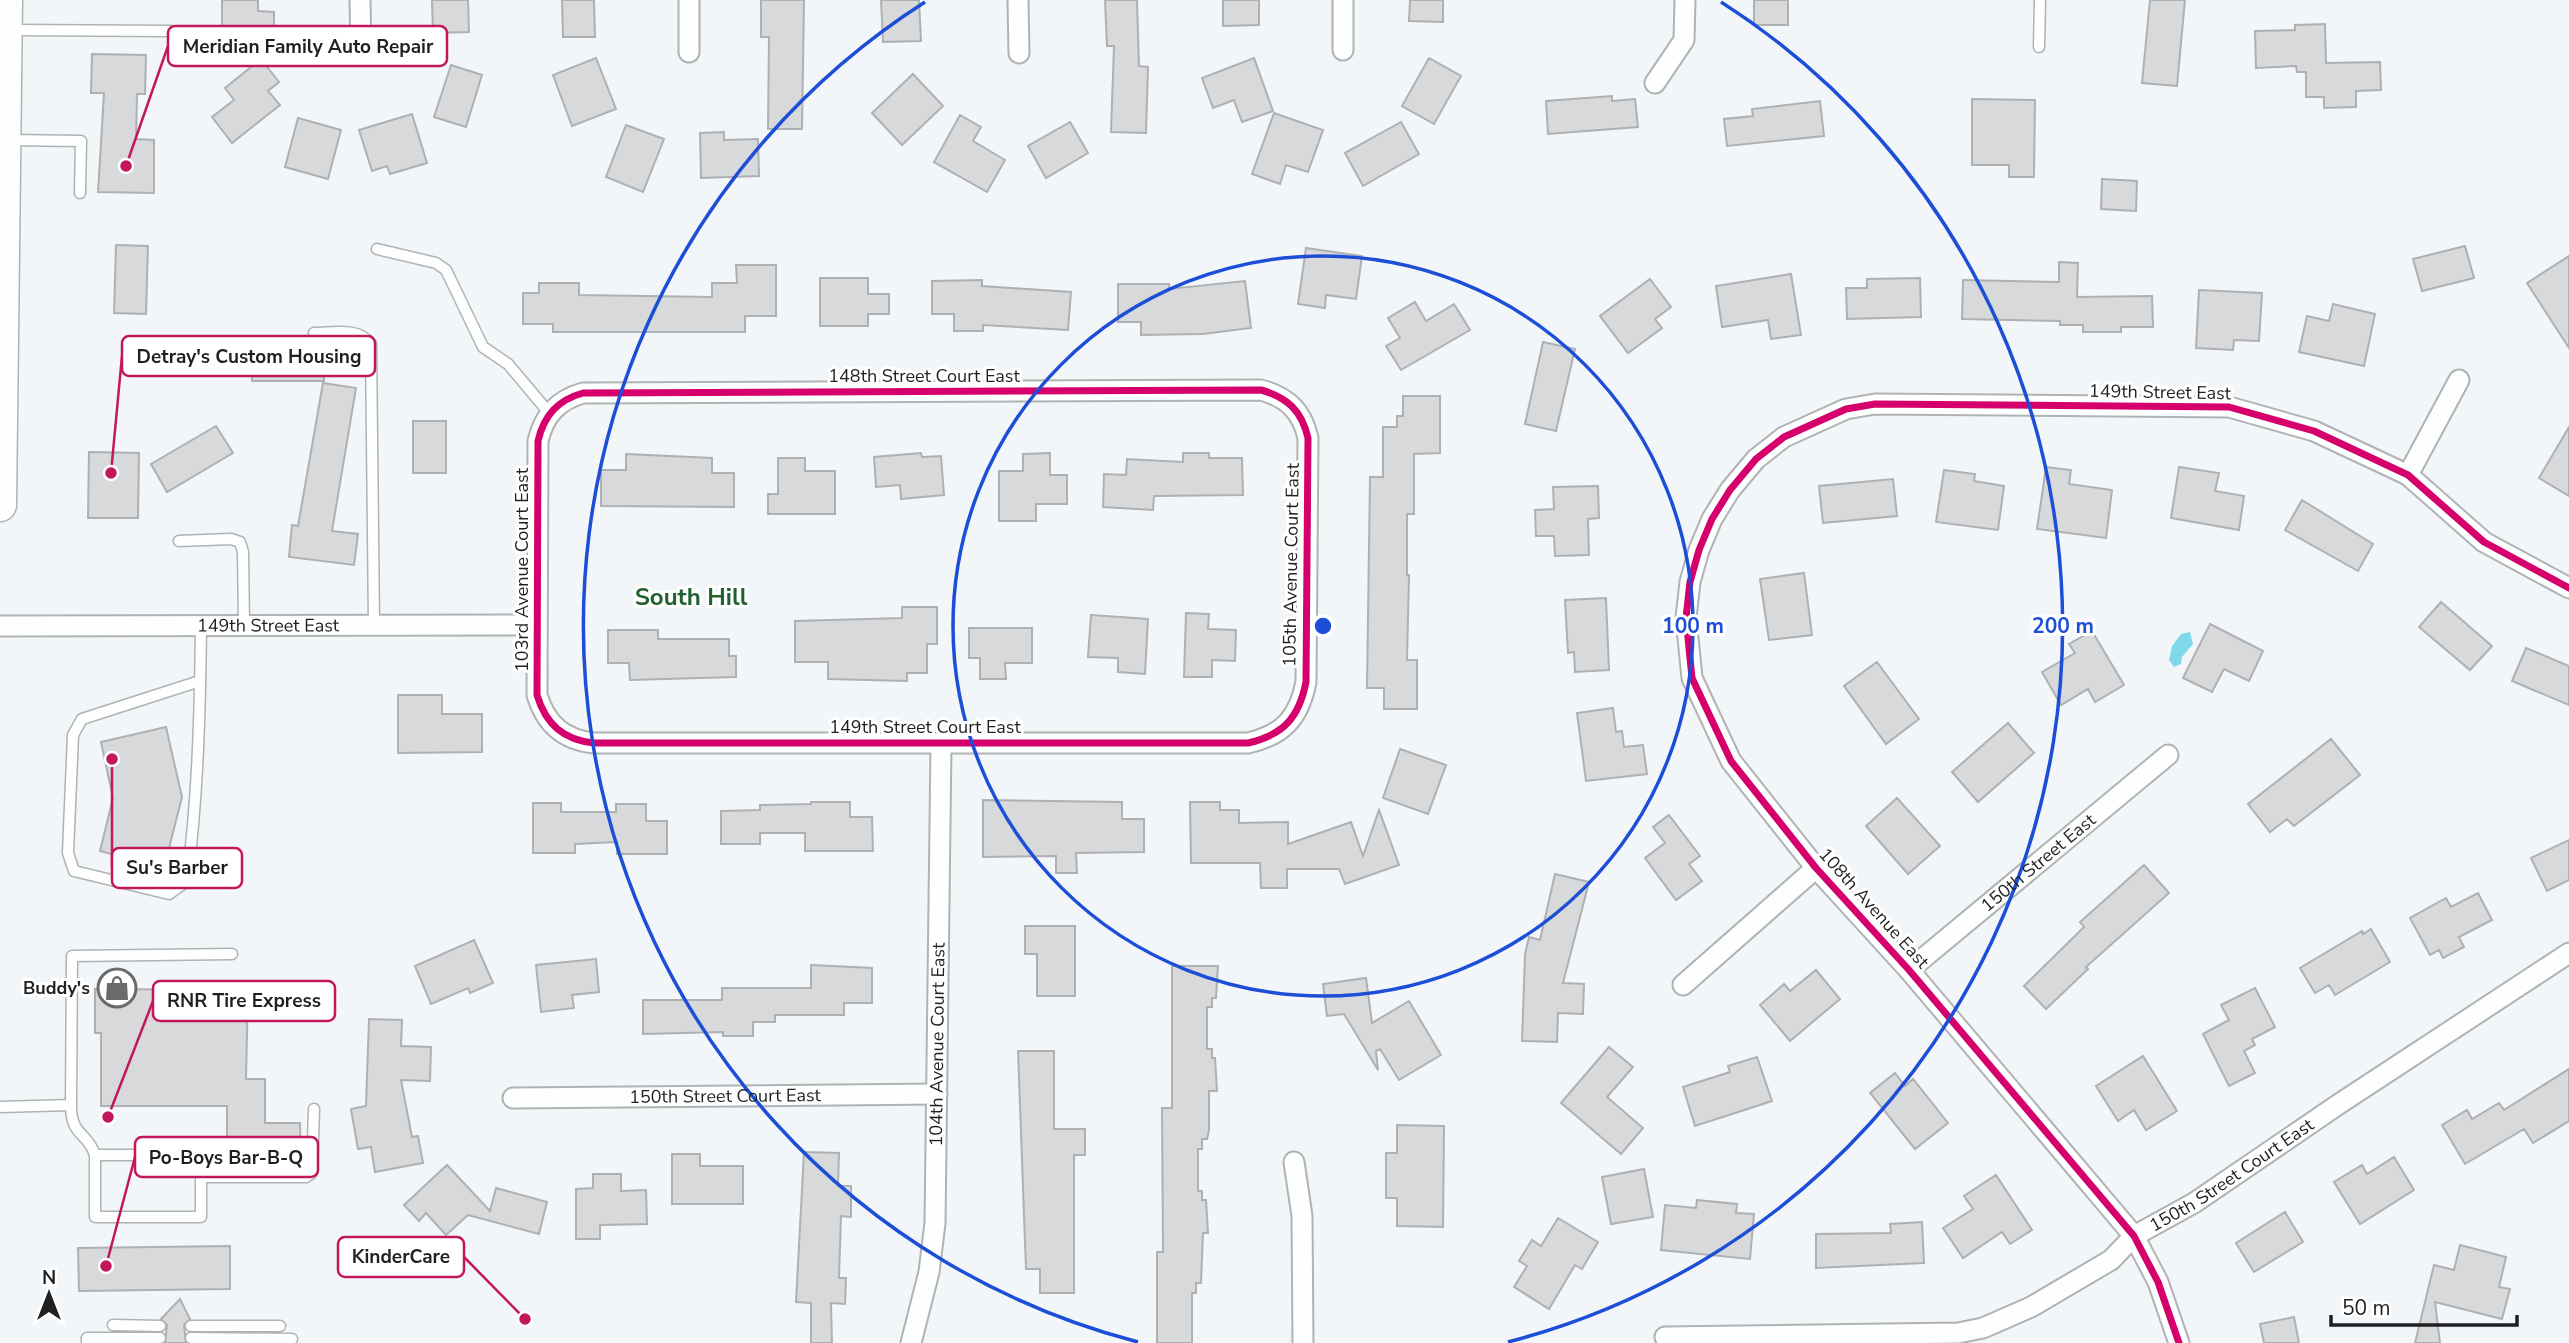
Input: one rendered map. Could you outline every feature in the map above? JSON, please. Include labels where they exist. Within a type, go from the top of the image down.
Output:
[{"type":"main road","points":[[0,505],[6,15]]},
{"type":"street","points":[[360,0],[361,54]]},
{"type":"street","points":[[689,0],[689,52]]},
{"type":"street","points":[[1018,0],[1019,53]]},
{"type":"street","points":[[1343,0],[1343,50]]},
{"type":"street","points":[[1655,83],[1684,40],[1685,0]]},
{"type":"street","points":[[2408,475],[2459,380]]},
{"type":"street","name":"148th Street Court East","points":[[553,410],[583,393],[1247,390],[1274,393],[1293,406]]},
{"type":"street","name":"149th Street East","points":[[1756,459],[1784,437],[1846,410],[1875,404],[2229,407],[2314,431],[2408,475],[2484,542],[2569,588]]},
{"type":"street","name":"105th Avenue Court East","points":[[1288,724],[1302,703],[1306,682],[1308,438],[1305,425],[1293,406]]},
{"type":"street","name":"103rd Avenue Court East","points":[[553,410],[541,428],[538,441],[537,695],[548,721],[559,732]]},
{"type":"street","name":"108th Avenue East","points":[[1756,459],[1712,519],[1689,582],[1687,651],[1692,678],[1704,709],[1731,761],[1816,868],[1909,970],[2134,1236],[2158,1282],[2179,1343]]},
{"type":"street","name":"149th Street East","points":[[0,626],[537,625]]},
{"type":"street","name":"149th Street Court East","points":[[559,732],[571,739],[594,743],[1248,743],[1267,738],[1288,724]]},
{"type":"street","name":"104th Avenue Court East","points":[[911,1343],[929,1272],[935,1223],[941,743]]},
{"type":"street","name":"150th Street East","points":[[1909,970],[2168,755]]},
{"type":"street","points":[[1682,985],[1816,868]]},
{"type":"street","name":"150th Street Court East","points":[[1665,1337],[1958,1333],[1983,1328],[2031,1307],[2111,1260],[2134,1236],[2194,1203],[2569,953]]},
{"type":"street","name":"150th Street Court East","points":[[513,1098],[937,1094]]},
{"type":"street","points":[[1294,1162],[1301,1216],[1303,1343]]},
{"type":"lane","points":[[2039,47],[2040,0]]},
{"type":"lane","points":[[6,15],[171,31]]},
{"type":"lane","points":[[5,139],[81,141],[80,192]]},
{"type":"lane","points":[[377,249],[436,263],[446,270],[483,347],[508,364],[553,410]]},
{"type":"lane","points":[[314,333],[354,333],[366,337],[371,344],[374,626]]},
{"type":"lane","points":[[179,541],[231,539],[240,542],[243,552],[244,626]]},
{"type":"lane","points":[[200,681],[82,719],[73,735],[68,853],[74,871],[169,894],[187,881],[200,734],[201,627]]},
{"type":"lane","points":[[95,1155],[201,1155],[201,1217],[95,1217],[95,1155],[92,1145],[74,1129],[71,1105],[72,956],[232,954]]},
{"type":"lane","points":[[0,1107],[71,1105]]},
{"type":"lane","points":[[201,1177],[306,1177],[312,1173],[314,1109]]},
{"type":"lane","points":[[113,1325],[160,1326]]},
{"type":"lane","points":[[191,1326],[280,1326]]},
{"type":"lane","points":[[86,1340],[160,1338]]},
{"type":"lane","points":[[191,1338],[292,1339]]},
{"type":"water","points":[[2190,632],[2193,644],[2182,657],[2181,664],[2174,667],[2169,660],[2172,646],[2181,634]]},
{"type":"building","points":[[222,0],[258,0],[258,11],[274,12],[274,39],[222,39]]},
{"type":"building","points":[[432,0],[468,0],[469,32],[433,33]]},
{"type":"building","points":[[562,0],[594,0],[595,37],[563,37]]},
{"type":"building","points":[[761,0],[804,0],[802,129],[768,129],[769,37],[761,37]]},
{"type":"building","points":[[881,0],[919,0],[921,41],[883,42]]},
{"type":"building","points":[[1105,0],[1137,0],[1139,66],[1148,67],[1146,133],[1111,132],[1114,46],[1107,46]]},
{"type":"building","points":[[1223,0],[1259,0],[1259,25],[1223,26]]},
{"type":"building","points":[[1410,0],[1443,0],[1443,22],[1409,21]]},
{"type":"building","points":[[1754,0],[1788,0],[1788,25],[1754,25]]},
{"type":"building","points":[[2150,0],[2185,0],[2177,86],[2142,83]]},
{"type":"building","points":[[2325,24],[2326,63],[2380,62],[2381,90],[2356,91],[2356,107],[2324,108],[2324,97],[2306,97],[2306,72],[2297,72],[2296,66],[2256,68],[2255,31],[2295,30],[2295,25]]},
{"type":"building","points":[[92,54],[146,55],[145,94],[137,94],[136,139],[154,140],[154,193],[98,192],[104,93],[91,93]]},
{"type":"building","points":[[596,58],[616,109],[572,126],[553,75]]},
{"type":"building","points":[[1254,58],[1273,111],[1242,122],[1234,100],[1213,108],[1202,78]]},
{"type":"building","points":[[1429,58],[1461,76],[1434,124],[1402,106]]},
{"type":"building","points":[[261,59],[279,82],[268,91],[280,105],[232,143],[212,117],[234,100],[225,88]]},
{"type":"building","points":[[451,65],[482,75],[466,127],[434,117]]},
{"type":"building","points":[[913,74],[943,106],[902,145],[872,113]]},
{"type":"building","points":[[1612,96],[1612,101],[1635,99],[1638,127],[1548,134],[1546,101]]},
{"type":"building","points":[[1972,99],[2035,100],[2034,177],[2009,177],[2009,165],[1972,165]]},
{"type":"building","points":[[1820,101],[1824,136],[1727,146],[1724,119],[1753,116],[1752,109]]},
{"type":"building","points":[[1274,113],[1323,130],[1308,172],[1286,165],[1280,184],[1252,174]]},
{"type":"building","points":[[412,114],[427,163],[390,174],[387,166],[372,171],[359,130]]},
{"type":"building","points":[[960,115],[981,127],[973,141],[1005,160],[987,192],[934,162]]},
{"type":"building","points":[[298,118],[341,130],[328,179],[285,167]]},
{"type":"building","points":[[1070,122],[1088,153],[1046,178],[1028,146]]},
{"type":"building","points":[[1401,122],[1419,154],[1363,186],[1345,153]]},
{"type":"building","points":[[626,125],[664,139],[643,192],[606,177]]},
{"type":"building","points":[[724,132],[724,140],[758,139],[759,176],[701,178],[700,133]]},
{"type":"building","points":[[2102,179],[2137,181],[2136,211],[2101,209]]},
{"type":"building","points":[[116,245],[148,246],[146,314],[114,313]]},
{"type":"building","points":[[2465,246],[2474,278],[2422,291],[2413,259]]},
{"type":"building","points":[[1306,248],[1362,256],[1356,299],[1326,295],[1325,308],[1298,304]]},
{"type":"building","points":[[2569,256],[2569,348],[2527,283]]},
{"type":"building","points":[[2059,262],[2078,263],[2077,297],[2152,296],[2153,327],[2121,327],[2121,332],[2083,332],[2083,325],[2060,325],[2060,321],[1962,319],[1963,280],[2059,282]]},
{"type":"building","points":[[736,265],[776,265],[776,316],[745,316],[745,332],[553,332],[553,324],[523,324],[523,293],[539,293],[539,283],[579,283],[579,295],[712,297],[712,283],[737,283]]},
{"type":"building","points":[[1791,274],[1801,335],[1771,339],[1768,320],[1722,327],[1716,286]]},
{"type":"building","points":[[820,278],[868,278],[868,294],[889,294],[889,314],[868,314],[868,326],[820,326]]},
{"type":"building","points":[[1920,278],[1921,317],[1847,319],[1846,288],[1867,288],[1867,279]]},
{"type":"building","points":[[1650,279],[1671,307],[1655,319],[1662,328],[1628,353],[1600,316]]},
{"type":"building","points":[[982,280],[982,286],[1071,292],[1068,330],[983,325],[983,331],[954,331],[954,314],[932,314],[932,281]]},
{"type":"building","points":[[1245,281],[1251,328],[1203,334],[1141,335],[1141,322],[1118,322],[1118,284],[1169,284],[1169,289]]},
{"type":"building","points":[[2199,290],[2262,293],[2259,341],[2234,340],[2233,350],[2196,348]]},
{"type":"building","points":[[1415,302],[1426,321],[1454,304],[1470,330],[1401,370],[1386,346],[1400,338],[1388,318]]},
{"type":"building","points":[[2333,304],[2375,314],[2364,366],[2299,352],[2307,316],[2329,321]]},
{"type":"building","points":[[1543,342],[1575,349],[1556,431],[1525,424]]},
{"type":"building","points":[[323,347],[324,381],[252,381],[252,348]]},
{"type":"building","points":[[323,383],[356,388],[332,531],[358,534],[354,565],[289,557],[292,525],[298,526]]},
{"type":"building","points":[[1403,396],[1440,396],[1440,453],[1414,454],[1414,514],[1407,514],[1407,660],[1417,660],[1417,709],[1384,709],[1384,688],[1367,688],[1370,477],[1383,477],[1383,427],[1397,427],[1397,416],[1403,416]]},
{"type":"building","points":[[413,421],[446,421],[446,473],[413,473]]},
{"type":"building","points":[[216,426],[233,453],[167,492],[151,464]]},
{"type":"building","points":[[2569,427],[2569,496],[2539,478]]},
{"type":"building","points":[[89,452],[139,453],[138,518],[88,518]]},
{"type":"building","points":[[921,453],[922,457],[941,456],[944,495],[901,499],[900,485],[876,487],[874,457]]},
{"type":"building","points":[[1050,453],[1050,475],[1067,475],[1067,504],[1036,504],[1036,521],[999,521],[999,471],[1023,471],[1023,454]]},
{"type":"building","points":[[1183,453],[1209,453],[1209,458],[1242,458],[1243,495],[1154,496],[1153,510],[1103,507],[1104,474],[1126,475],[1127,459],[1183,462]]},
{"type":"building","points":[[626,454],[712,458],[712,473],[734,473],[734,507],[601,506],[601,470],[626,470]]},
{"type":"building","points":[[778,458],[805,458],[805,471],[835,471],[835,514],[768,514],[768,494],[778,494]]},
{"type":"building","points":[[2046,467],[2071,470],[2069,484],[2112,490],[2106,538],[2037,529]]},
{"type":"building","points":[[2179,467],[2219,473],[2215,491],[2244,496],[2239,530],[2171,518]]},
{"type":"building","points":[[1944,470],[1975,474],[1974,481],[2004,486],[1998,530],[1936,522]]},
{"type":"building","points":[[1893,479],[1897,516],[1823,523],[1819,486]]},
{"type":"building","points":[[1598,486],[1599,518],[1588,519],[1589,555],[1555,556],[1554,536],[1536,536],[1535,510],[1554,509],[1553,487]]},
{"type":"building","points":[[2302,500],[2373,544],[2358,571],[2285,530]]},
{"type":"building","points":[[1804,573],[1812,635],[1769,640],[1760,579]]},
{"type":"building","points":[[1606,598],[1609,670],[1575,672],[1574,652],[1568,653],[1565,600]]},
{"type":"building","points":[[2441,602],[2492,646],[2470,670],[2419,627]]},
{"type":"building","points":[[902,607],[937,607],[937,644],[927,644],[927,673],[907,673],[907,681],[828,679],[828,662],[795,662],[795,621],[902,618]]},
{"type":"building","points":[[1186,613],[1209,614],[1208,629],[1236,630],[1235,661],[1212,660],[1212,677],[1184,677]]},
{"type":"building","points":[[1091,615],[1148,619],[1145,674],[1118,672],[1118,658],[1088,657]]},
{"type":"building","points":[[2210,624],[2263,651],[2249,681],[2224,669],[2212,692],[2183,678]]},
{"type":"building","points":[[969,628],[1032,628],[1032,663],[1005,663],[1006,679],[980,679],[980,658],[969,658]]},
{"type":"building","points":[[608,630],[658,630],[658,639],[729,639],[729,656],[736,656],[736,677],[630,680],[629,663],[608,663]]},
{"type":"building","points":[[2092,631],[2124,685],[2095,702],[2088,689],[2061,705],[2042,672],[2075,653],[2069,644]]},
{"type":"building","points":[[2526,648],[2569,666],[2569,705],[2512,681]]},
{"type":"building","points":[[1877,662],[1919,719],[1886,744],[1844,686]]},
{"type":"building","points":[[398,695],[442,695],[442,714],[482,714],[482,752],[398,753]]},
{"type":"building","points":[[1613,708],[1616,732],[1622,731],[1624,747],[1643,745],[1647,774],[1586,781],[1577,713]]},
{"type":"building","points":[[2008,723],[2034,753],[1978,802],[1952,772]]},
{"type":"building","points":[[166,727],[182,797],[164,868],[100,851],[113,798],[101,742]]},
{"type":"building","points":[[2331,739],[2360,775],[2294,826],[2287,819],[2270,832],[2248,804]]},
{"type":"building","points":[[1400,749],[1446,765],[1428,814],[1383,798]]},
{"type":"building","points":[[1897,798],[1940,846],[1908,874],[1866,826]]},
{"type":"building","points":[[983,800],[1122,802],[1122,819],[1144,819],[1144,852],[1076,853],[1077,873],[1056,873],[1056,856],[983,857]]},
{"type":"building","points":[[850,802],[850,817],[872,817],[873,851],[805,851],[805,833],[760,833],[760,844],[721,844],[721,811],[760,810],[760,805]]},
{"type":"building","points":[[1190,802],[1220,802],[1220,810],[1239,810],[1239,823],[1288,822],[1288,844],[1351,822],[1363,856],[1379,810],[1399,865],[1345,884],[1339,869],[1287,869],[1287,888],[1261,888],[1260,863],[1191,863]]},
{"type":"building","points":[[533,803],[561,803],[561,812],[616,812],[616,804],[646,804],[646,821],[667,821],[667,854],[617,854],[617,842],[575,844],[575,853],[533,853]]},
{"type":"building","points":[[1669,815],[1700,856],[1689,864],[1702,881],[1676,900],[1645,858],[1665,843],[1653,827]]},
{"type":"building","points":[[2569,840],[2569,880],[2547,891],[2531,858]]},
{"type":"building","points":[[2144,865],[2169,893],[2086,967],[2088,969],[2046,1009],[2024,986],[2084,927],[2080,922]]},
{"type":"building","points":[[1555,874],[1589,882],[1563,983],[1584,984],[1583,1014],[1558,1013],[1557,1042],[1522,1041],[1525,954],[1529,937],[1540,940]]},
{"type":"building","points":[[2478,893],[2492,920],[2459,937],[2464,947],[2443,958],[2439,950],[2430,955],[2410,918],[2446,898],[2451,907]]},
{"type":"building","points":[[1025,926],[1075,926],[1075,996],[1037,996],[1037,954],[1025,954]]},
{"type":"building","points":[[2371,929],[2390,962],[2335,995],[2329,985],[2315,993],[2300,968],[2362,931],[2363,934]]},
{"type":"building","points":[[474,940],[493,983],[470,993],[468,988],[431,1004],[415,966]]},
{"type":"building","points":[[596,959],[599,992],[572,995],[574,1008],[541,1012],[536,965]]},
{"type":"building","points":[[811,965],[872,968],[872,1003],[844,1003],[844,1015],[775,1015],[775,1022],[753,1022],[753,1036],[723,1036],[723,1032],[643,1034],[643,1000],[722,1000],[722,988],[811,988]]},
{"type":"building","points":[[1172,966],[1218,966],[1216,998],[1212,998],[1212,1007],[1207,1007],[1207,1049],[1212,1049],[1212,1058],[1215,1058],[1217,1091],[1209,1091],[1209,1130],[1207,1139],[1202,1139],[1202,1149],[1198,1149],[1198,1191],[1202,1191],[1202,1200],[1206,1200],[1208,1233],[1203,1233],[1201,1283],[1196,1283],[1196,1293],[1192,1293],[1192,1343],[1157,1343],[1157,1252],[1163,1252],[1162,1108],[1172,1108]]},
{"type":"building","points":[[1816,970],[1840,999],[1790,1041],[1760,1005],[1784,984],[1790,991]]},
{"type":"building","points":[[1366,978],[1372,1023],[1409,1001],[1441,1055],[1399,1080],[1380,1049],[1376,1051],[1378,1070],[1344,1014],[1327,1016],[1323,984]]},
{"type":"building","points":[[2255,988],[2275,1027],[2252,1039],[2255,1045],[2244,1051],[2255,1073],[2229,1086],[2203,1034],[2229,1020],[2221,1005]]},
{"type":"building","points":[[95,989],[248,990],[246,1079],[265,1079],[265,1123],[300,1123],[301,1163],[227,1163],[227,1106],[101,1106],[101,1033],[95,1033]]},
{"type":"building","points":[[369,1019],[402,1020],[401,1046],[431,1047],[430,1081],[401,1080],[412,1137],[418,1136],[423,1163],[375,1172],[371,1147],[358,1149],[351,1109],[366,1106]]},
{"type":"building","points":[[1609,1047],[1633,1067],[1607,1097],[1643,1128],[1621,1154],[1561,1103]]},
{"type":"building","points":[[1018,1051],[1054,1051],[1054,1129],[1085,1129],[1085,1155],[1074,1155],[1074,1293],[1040,1293],[1040,1269],[1026,1269]]},
{"type":"building","points":[[2143,1056],[2177,1111],[2146,1130],[2134,1110],[2118,1121],[2096,1086]]},
{"type":"building","points":[[1757,1057],[1772,1101],[1695,1126],[1683,1087],[1730,1072],[1728,1066]]},
{"type":"building","points":[[2569,1069],[2569,1121],[2533,1143],[2524,1129],[2465,1164],[2442,1125],[2467,1110],[2472,1119],[2499,1103],[2504,1110]]},
{"type":"building","points":[[1895,1073],[1905,1086],[1913,1079],[1948,1123],[1915,1149],[1870,1093]]},
{"type":"building","points":[[1397,1125],[1444,1126],[1443,1227],[1397,1226],[1397,1198],[1386,1198],[1386,1153],[1397,1153]]},
{"type":"building","points":[[804,1152],[839,1153],[838,1186],[851,1186],[851,1217],[841,1216],[839,1278],[846,1278],[845,1304],[831,1303],[832,1343],[811,1343],[811,1303],[796,1302]]},
{"type":"building","points":[[672,1154],[700,1154],[700,1166],[743,1166],[743,1204],[672,1204]]},
{"type":"building","points":[[2394,1157],[2414,1190],[2360,1224],[2334,1182],[2362,1165],[2367,1174]]},
{"type":"building","points":[[447,1165],[490,1211],[496,1188],[547,1202],[539,1234],[468,1215],[446,1235],[426,1213],[419,1221],[404,1205]]},
{"type":"building","points":[[1644,1169],[1653,1217],[1611,1224],[1602,1177]]},
{"type":"building","points":[[593,1174],[621,1174],[621,1191],[646,1190],[647,1224],[600,1225],[600,1239],[576,1239],[576,1189],[593,1188]]},
{"type":"building","points":[[1996,1175],[2032,1230],[2010,1244],[2002,1232],[1963,1258],[1943,1228],[1973,1209],[1964,1196]]},
{"type":"building","points":[[1697,1200],[1737,1204],[1736,1213],[1754,1214],[1750,1259],[1661,1250],[1665,1205],[1696,1208]]},
{"type":"building","points":[[2285,1212],[2303,1242],[2254,1272],[2236,1243]]},
{"type":"building","points":[[1558,1218],[1598,1242],[1582,1269],[1575,1265],[1549,1309],[1514,1287],[1527,1266],[1519,1261],[1532,1240],[1541,1246]]},
{"type":"building","points":[[1922,1222],[1924,1263],[1816,1268],[1816,1234],[1891,1233],[1890,1224]]},
{"type":"building","points":[[2460,1245],[2506,1257],[2499,1287],[2510,1289],[2502,1319],[2435,1302],[2440,1343],[2415,1343],[2434,1265],[2454,1270]]},
{"type":"building","points":[[230,1246],[230,1289],[79,1291],[78,1248]]},
{"type":"building","points":[[180,1299],[190,1319],[184,1325],[186,1343],[165,1343],[167,1325],[161,1319]]},
{"type":"building","points":[[2294,1317],[2299,1343],[2264,1343],[2260,1324]]},
{"type":"cycle path","points":[[1261,390],[1292,406],[1302,420],[1308,438],[1306,682],[1299,706],[1288,723],[1260,740],[1248,743],[594,743],[565,734],[545,715],[537,695],[538,441],[548,416],[559,404],[574,396],[583,393],[1261,390]]},
{"type":"cycle path","points":[[2179,1343],[2158,1282],[2134,1236],[1909,970],[1816,868],[1731,761],[1692,678],[1686,618],[1690,582],[1712,519],[1730,490],[1756,459],[1784,437],[1846,409],[1875,404],[2229,407],[2314,431],[2408,475],[2484,542],[2569,588]]},
{"type":"place","name":"Meridian Family Auto Repair","points":[[126,166]]},
{"type":"place","name":"Detray's Custom Housing","points":[[111,473]]},
{"type":"place","name":"Su's Barber","points":[[112,759]]},
{"type":"place","name":"Buddy's","points":[[117,988]]},
{"type":"place","name":"RNR Tire Express","points":[[108,1117]]},
{"type":"place","name":"Po-Boys Bar-B-Q","points":[[106,1266]]},
{"type":"place","name":"KinderCare","points":[[525,1319]]},
{"type":"district","name":"South Hill","points":[[691,597]]}]
